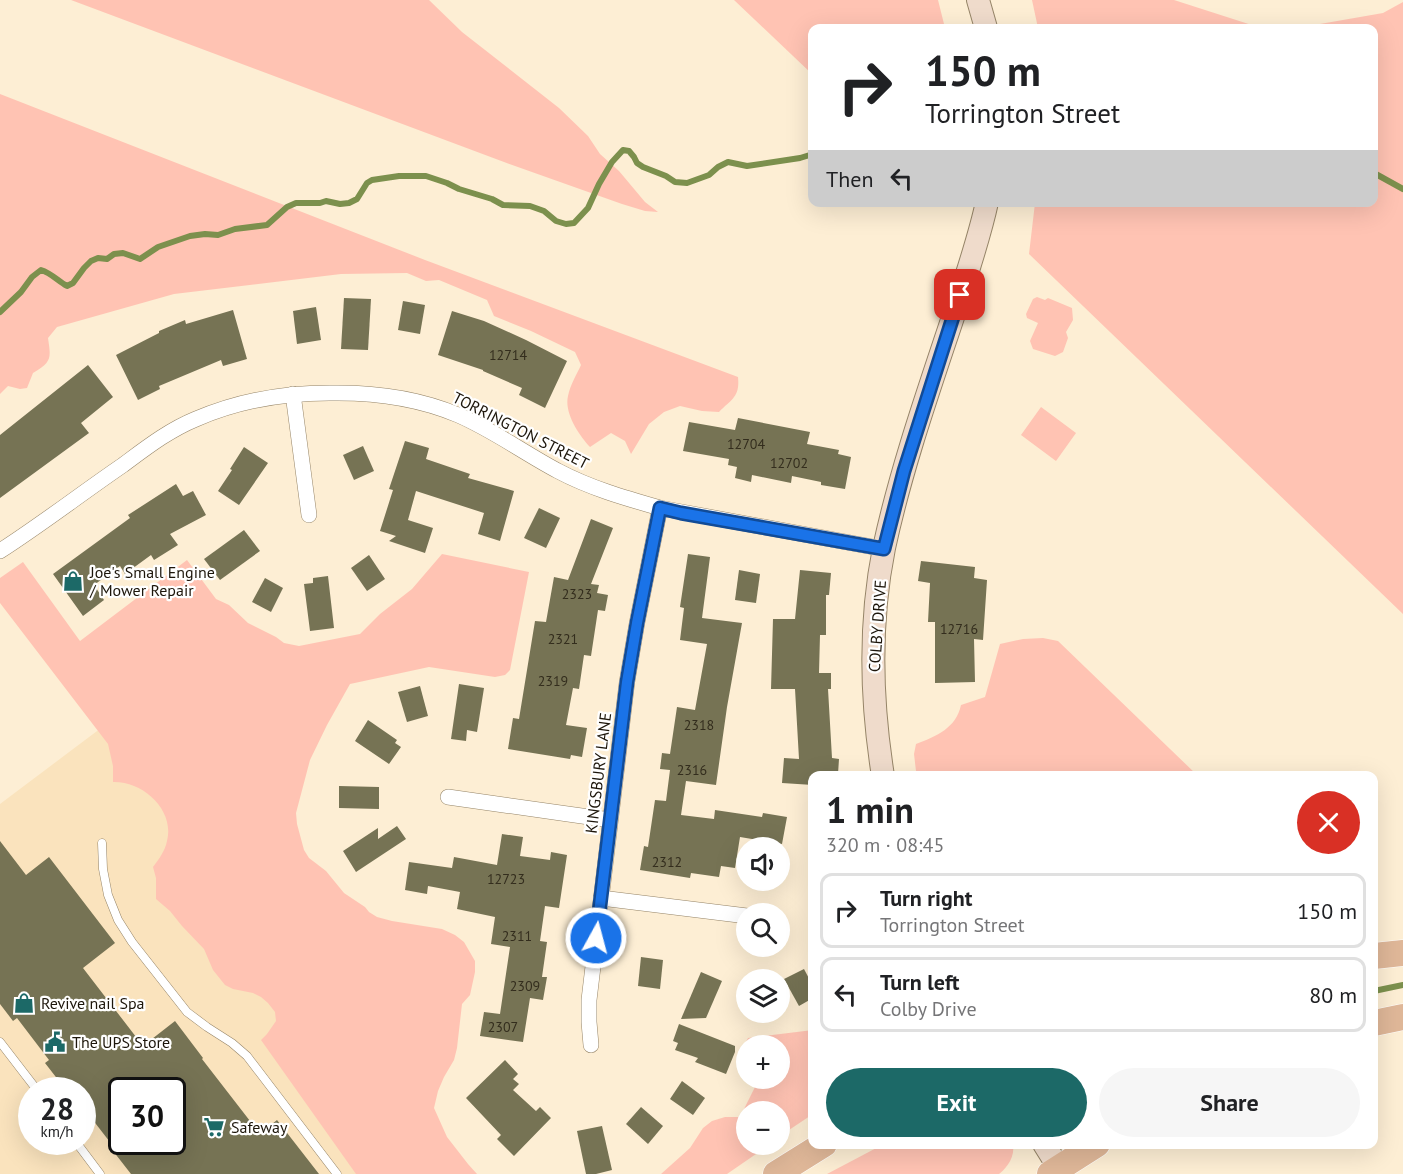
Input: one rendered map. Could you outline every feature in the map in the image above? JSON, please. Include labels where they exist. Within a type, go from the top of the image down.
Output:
[{"type":"main road","points":[[1378,956],[1403,953]]},
{"type":"main road","points":[[1378,1022],[1403,1017]]},
{"type":"main road","points":[[776,1174],[816,1149]]},
{"type":"main road","points":[[1058,1172],[1090,1149]]},
{"type":"street","points":[[978,0],[985,24]]},
{"type":"street","name":"COLBY DRIVE","points":[[882,771],[874,704],[873,665],[875,613],[884,549],[904,471],[974,251],[986,207]]},
{"type":"street","name":"TORRINGTON STREET","points":[[0,552],[155,442],[195,419],[251,401],[293,394],[326,393],[364,393],[401,398],[438,408],[474,423],[583,483],[660,508],[884,549]]},
{"type":"street","points":[[293,394],[309,515]]},
{"type":"street","name":"KINGSBURY LANE","points":[[591,1045],[589,1000],[627,682],[660,508]]},
{"type":"street","points":[[448,797],[610,820]]},
{"type":"street","points":[[601,898],[736,915]]},
{"type":"street","points":[[1046,1149],[1058,1172]]},
{"type":"lane","points":[[102,843],[103,869],[108,895],[118,920],[132,942],[187,1012],[248,1056],[338,1174]]},
{"type":"lane","points":[[0,1042],[27,1077]]},
{"type":"lane","points":[[86,1155],[100,1174]]},
{"type":"shaded area","points":[[71,0],[429,0],[462,32],[559,108],[588,136],[600,154],[619,171],[645,202],[658,212],[645,211],[622,204],[504,162]]},
{"type":"shaded area","points":[[734,0],[938,0],[944,24],[808,24],[808,70]]},
{"type":"shaded area","points":[[1032,0],[1174,0],[1249,24],[1037,24]]},
{"type":"shaded area","points":[[1403,2],[1403,614],[1029,254],[1035,207],[1378,207],[1378,24],[1320,24],[1383,13]]},
{"type":"shaded area","points":[[0,94],[425,260],[738,377],[738,389],[719,412],[680,406],[664,412],[649,424],[631,454],[625,441],[611,433],[590,447],[577,430],[567,403],[569,392],[581,365],[575,352],[494,316],[487,300],[439,280],[426,281],[407,273],[341,274],[174,294],[57,327],[48,338],[49,359],[44,366],[33,373],[27,388],[8,386],[0,394]]},
{"type":"shaded area","points":[[1037,297],[1045,300],[1048,298],[1072,308],[1073,320],[1066,332],[1068,338],[1063,352],[1055,356],[1033,349],[1030,341],[1038,323],[1027,318],[1026,314],[1033,299]]},
{"type":"shaded area","points":[[1041,407],[1076,433],[1056,461],[1021,435]]},
{"type":"shaded area","points":[[442,554],[529,572],[510,670],[505,675],[495,677],[429,667],[350,684],[310,760],[296,813],[304,850],[309,858],[326,871],[344,893],[377,917],[442,929],[455,935],[464,942],[475,961],[470,995],[462,1004],[454,1060],[438,1091],[434,1108],[447,1137],[477,1174],[356,1174],[261,1040],[276,1021],[275,1012],[261,997],[225,985],[213,970],[204,949],[156,899],[156,878],[153,867],[165,848],[168,830],[161,808],[145,792],[135,786],[113,782],[113,766],[108,744],[0,603],[0,578],[23,562],[80,641],[187,560],[216,599],[229,605],[248,623],[284,643],[299,646],[360,634],[380,614],[412,589]]},
{"type":"shaded area","points":[[1043,638],[1058,641],[1193,771],[916,771],[914,754],[916,744],[938,734],[950,725],[955,720],[961,705],[985,697],[1000,644]]},
{"type":"shaded area","points":[[121,713],[459,1174],[0,1174],[0,804]]},
{"type":"shaded area","points":[[808,1031],[808,1117],[790,1129],[790,1101],[748,1101],[754,1089],[790,1089],[790,1035],[772,1035]]},
{"type":"shaded area","points":[[725,1117],[736,1117],[736,1155],[755,1155],[727,1174],[661,1174],[690,1148],[703,1128],[712,1121]]},
{"type":"shaded area","points":[[874,1149],[1013,1149],[1010,1161],[999,1174],[827,1174]]},
{"type":"building","points":[[344,298],[371,299],[368,350],[341,349]]},
{"type":"building","points":[[403,301],[425,305],[420,334],[398,330]]},
{"type":"building","points":[[316,307],[321,340],[297,344],[293,311]]},
{"type":"building","points":[[233,310],[247,359],[223,366],[221,360],[159,386],[160,389],[138,400],[116,355],[159,331],[185,320],[186,324]]},
{"type":"building","points":[[452,311],[484,321],[567,361],[545,408],[519,395],[522,388],[483,370],[438,355]]},
{"type":"building","points":[[88,365],[113,397],[81,423],[89,433],[0,498],[0,435]]},
{"type":"building","points":[[738,418],[810,432],[807,444],[839,450],[838,454],[851,457],[845,489],[821,485],[821,482],[792,476],[791,483],[752,475],[751,482],[735,478],[737,467],[728,465],[729,459],[683,451],[689,422],[735,430]]},
{"type":"building","points":[[405,441],[429,448],[426,459],[470,474],[468,478],[514,491],[500,541],[478,534],[484,513],[416,491],[408,520],[433,528],[425,553],[389,541],[396,536],[380,531],[393,490],[389,489]]},
{"type":"building","points":[[363,446],[374,471],[354,480],[343,455]]},
{"type":"building","points":[[244,447],[268,463],[239,505],[218,491]]},
{"type":"building","points":[[176,484],[183,496],[193,491],[206,515],[170,534],[178,545],[154,560],[151,555],[125,574],[120,566],[94,585],[104,600],[83,616],[53,574],[130,518],[128,515]]},
{"type":"building","points":[[539,508],[560,518],[546,548],[524,538]]},
{"type":"building","points":[[591,519],[613,528],[591,584],[599,585],[597,593],[608,595],[605,611],[598,610],[591,656],[584,655],[579,689],[573,688],[566,725],[587,728],[582,757],[571,755],[570,759],[508,749],[513,718],[519,719],[535,621],[546,622],[554,577],[568,580]]},
{"type":"building","points":[[244,530],[260,551],[220,580],[204,559]]},
{"type":"building","points":[[688,554],[710,557],[702,618],[742,623],[716,785],[686,781],[681,815],[714,819],[715,810],[762,817],[763,813],[787,817],[783,837],[736,837],[735,868],[721,866],[719,877],[691,873],[690,878],[640,870],[644,846],[648,847],[655,800],[666,801],[670,770],[660,769],[662,753],[670,754],[677,707],[695,710],[707,644],[680,640],[684,608],[680,607]]},
{"type":"building","points":[[369,555],[385,579],[367,591],[351,568]]},
{"type":"building","points":[[921,561],[975,567],[974,578],[987,580],[983,640],[974,639],[975,682],[935,683],[935,622],[928,622],[930,583],[918,581]]},
{"type":"building","points":[[739,570],[760,574],[756,603],[735,600]]},
{"type":"building","points":[[800,570],[831,573],[829,595],[826,595],[826,635],[820,635],[819,673],[831,673],[831,689],[828,689],[832,758],[839,759],[838,771],[808,771],[808,785],[782,783],[784,758],[799,759],[795,689],[771,689],[773,619],[795,619]]},
{"type":"building","points":[[328,576],[334,628],[310,631],[304,584],[313,583],[313,578]]},
{"type":"building","points":[[265,578],[283,588],[271,612],[252,602]]},
{"type":"building","points":[[459,684],[484,688],[477,732],[467,730],[466,741],[451,739]]},
{"type":"building","points":[[420,686],[428,716],[407,722],[398,692]]},
{"type":"building","points":[[368,720],[397,740],[395,743],[401,747],[389,764],[355,741]]},
{"type":"building","points":[[339,786],[379,787],[379,809],[339,808]]},
{"type":"building","points":[[397,826],[406,839],[356,872],[343,851],[378,828],[378,839]]},
{"type":"building","points":[[502,834],[523,837],[520,856],[550,860],[551,852],[567,855],[559,908],[545,906],[540,941],[547,942],[542,977],[547,977],[543,1000],[530,998],[523,1042],[480,1036],[484,1012],[500,1014],[510,947],[491,944],[495,917],[457,909],[460,892],[428,886],[427,894],[405,890],[409,862],[452,868],[454,857],[497,865]]},
{"type":"building","points":[[0,841],[26,875],[49,857],[115,943],[83,968],[143,1046],[175,1021],[260,1134],[277,1120],[319,1174],[131,1174],[116,1155],[186,1155],[186,1077],[108,1077],[108,1140],[96,1124],[96,1077],[56,1077],[45,1063],[49,1060],[17,1018],[13,1021],[0,1004]]},
{"type":"building","points":[[641,957],[663,960],[660,989],[638,986]]},
{"type":"building","points":[[804,969],[808,977],[808,1001],[799,1006],[790,990],[790,976]]},
{"type":"building","points":[[701,972],[722,981],[706,1018],[681,1019]]},
{"type":"building","points":[[679,1024],[735,1046],[735,1052],[726,1074],[695,1062],[698,1058],[675,1050],[678,1043],[673,1041]]},
{"type":"building","points":[[505,1060],[518,1074],[513,1079],[519,1084],[513,1090],[536,1111],[540,1107],[551,1118],[514,1156],[497,1139],[501,1135],[466,1098]]},
{"type":"building","points":[[682,1081],[705,1098],[693,1115],[670,1099]]},
{"type":"building","points":[[641,1107],[663,1126],[648,1144],[626,1124]]},
{"type":"building","points":[[602,1126],[612,1170],[586,1174],[577,1131]]},
{"type":"waterway","points":[[0,312],[41,270],[67,286],[73,283],[91,261],[98,258],[107,259],[114,254],[123,253],[140,259],[158,247],[190,236],[218,235],[235,229],[267,225],[287,207],[296,203],[326,201],[349,203],[357,199],[367,183],[372,180],[399,176],[426,176],[503,205],[530,206],[566,224],[574,223],[588,208],[612,162],[623,150],[629,151],[637,163],[643,167],[675,182],[687,183],[709,175],[728,162],[747,166],[808,156]]},
{"type":"waterway","points":[[1378,175],[1403,189]]},
{"type":"waterway","points":[[1378,990],[1403,985]]},
{"type":"place","name":"Joe's Small Engine / Mower Repair","points":[[73,581]]},
{"type":"place","name":"Revive nail Spa","points":[[24,1003]]},
{"type":"place","name":"The UPS Store","points":[[55,1042]]},
{"type":"place","name":"Safeway","points":[[214,1127]]},
{"type":"route","points":[[596,938],[627,682],[660,508],[884,549],[904,471],[960,295]]}]
